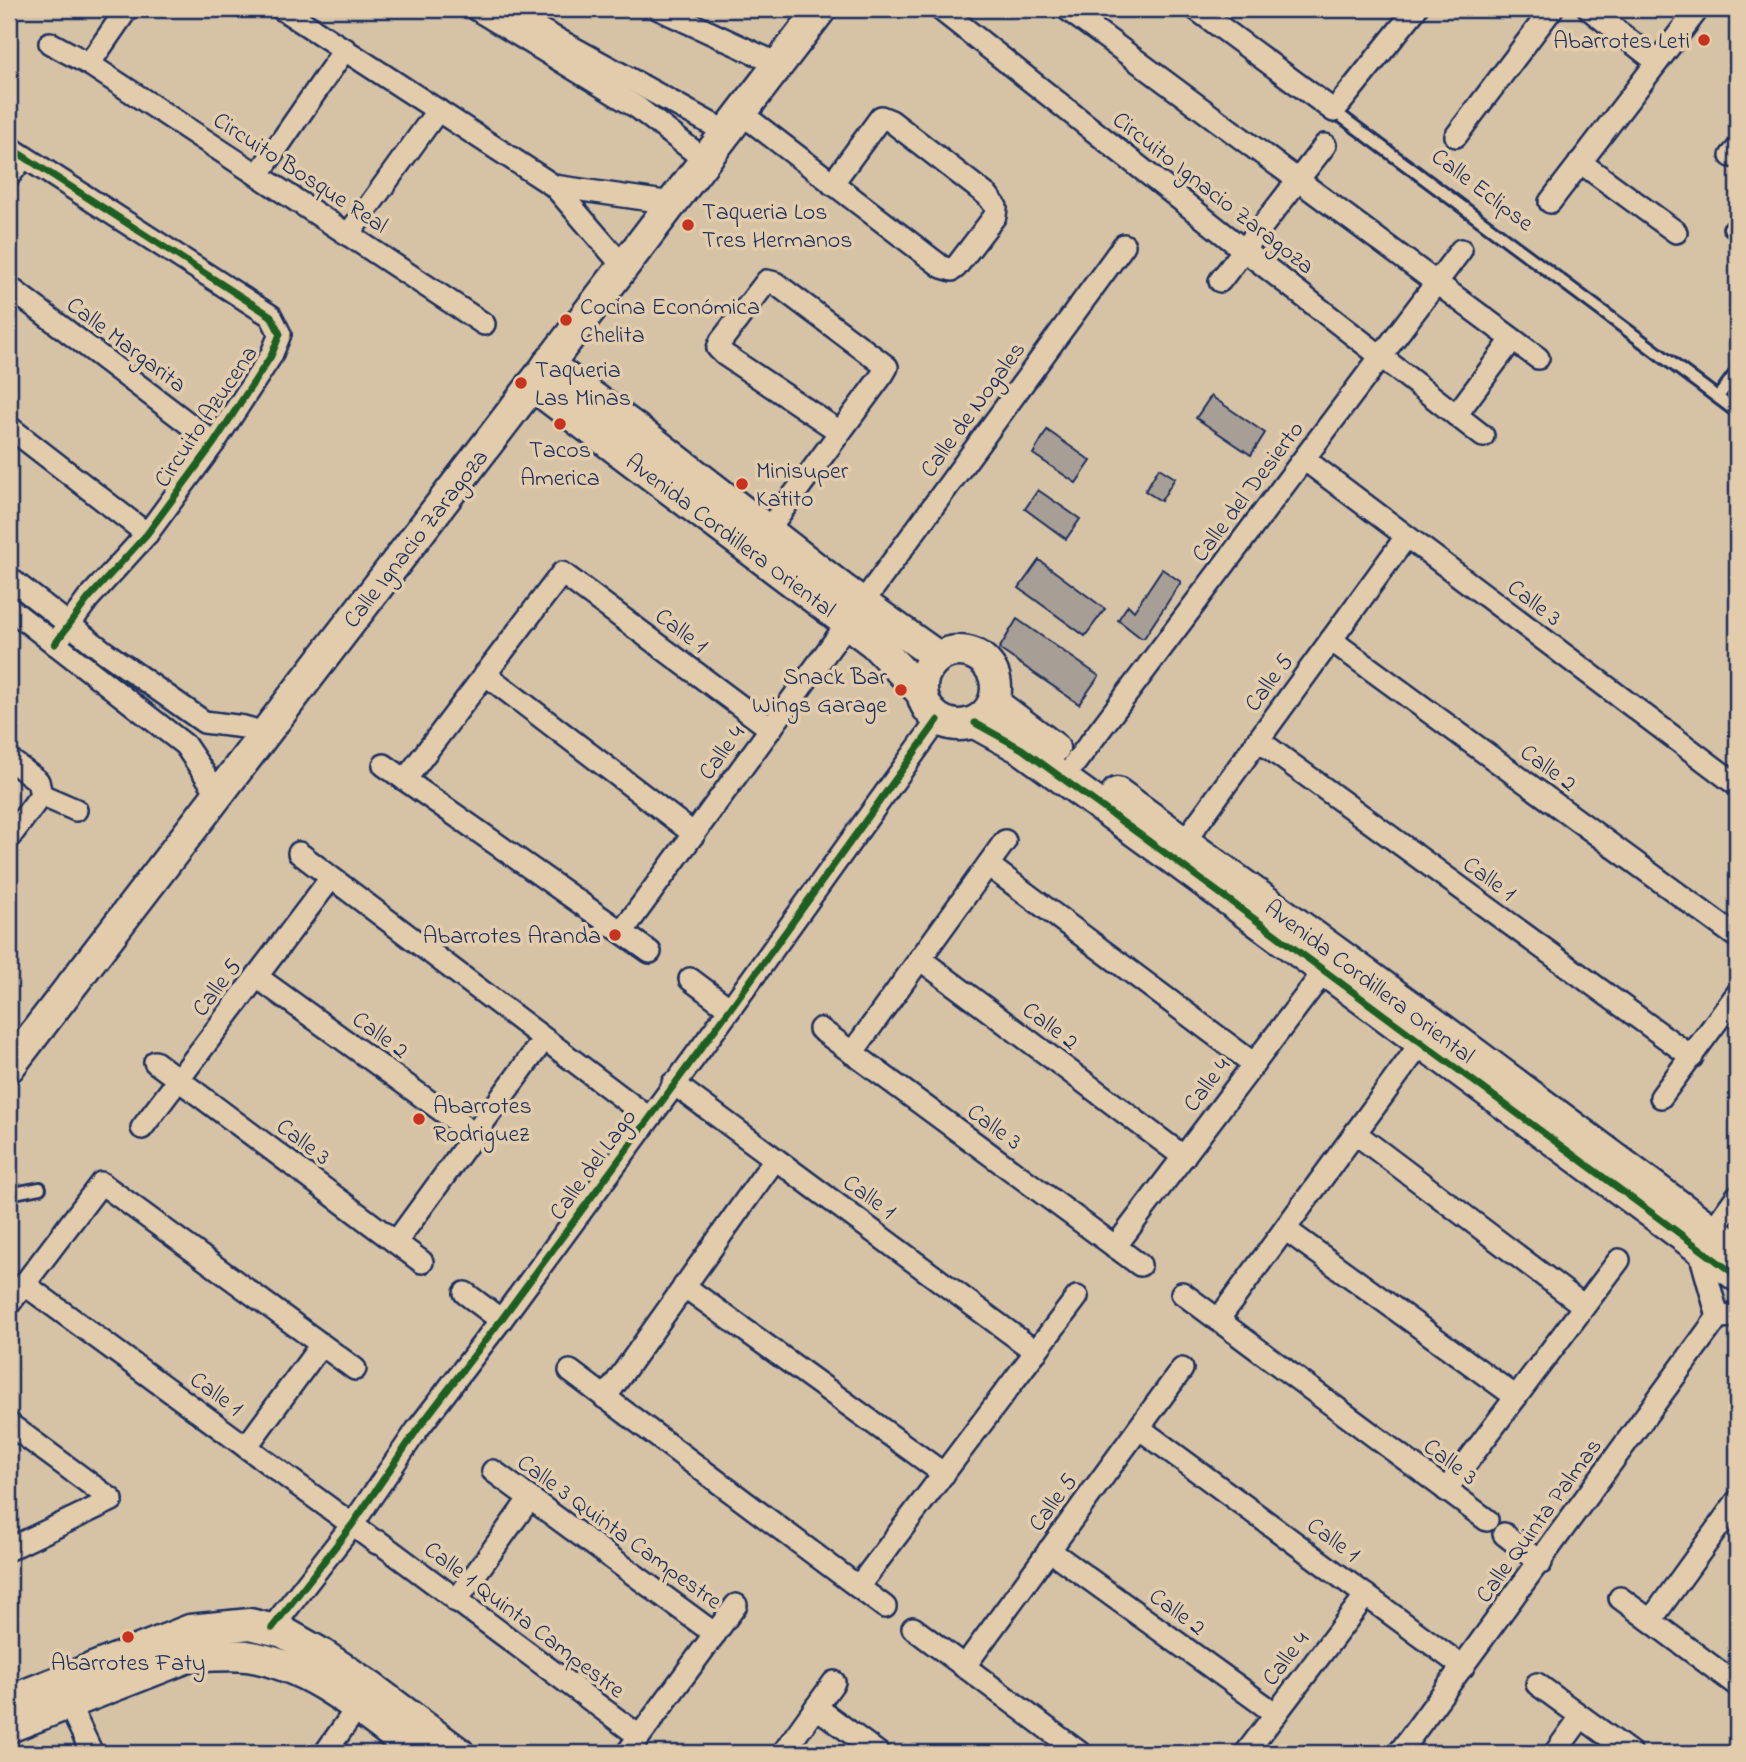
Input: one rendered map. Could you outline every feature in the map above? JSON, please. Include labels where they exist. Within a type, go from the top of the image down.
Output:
[{"type":"street","points":[[89,64],[127,9]]},
{"type":"street","points":[[282,9],[554,186],[623,266]]},
{"type":"street","points":[[476,9],[638,108],[705,160]]},
{"type":"street","points":[[501,9],[650,90],[733,122],[832,184],[942,267],[952,270],[956,268],[995,216],[996,207],[988,196],[891,121],[881,117],[832,184]]},
{"type":"street","points":[[659,9],[778,64]]},
{"type":"street","name":"Calle Ignacio Zaragoza","points":[[9,1067],[821,9]]},
{"type":"street","name":"Circuito Ignacio Zaragoza","points":[[940,9],[1483,436]]},
{"type":"street","points":[[1067,9],[1538,358]]},
{"type":"street","name":"Calle Eclipse","points":[[1196,9],[1334,111]]},
{"type":"street","points":[[1456,136],[1552,9]]},
{"type":"street","points":[[1588,9],[1657,62]]},
{"type":"street","points":[[1550,202],[1698,9]]},
{"type":"street","points":[[1334,111],[1412,10]]},
{"type":"street","name":"Circuito Bosque Real","points":[[50,43],[89,64],[484,324]]},
{"type":"street","points":[[258,175],[345,49]]},
{"type":"street","points":[[638,108],[650,90]]},
{"type":"street","points":[[348,235],[438,110]]},
{"type":"street","points":[[1220,281],[1325,145]]},
{"type":"street","name":"Circuito Azucena","points":[[9,176],[16,153],[271,316],[280,334],[271,356],[214,443],[147,534],[88,599],[55,644]]},
{"type":"street","points":[[1580,162],[1676,232]]},
{"type":"street","points":[[554,186],[672,202]]},
{"type":"street","name":"Calle de Nogales","points":[[855,613],[1124,245]]},
{"type":"street","name":"Calle del Desierto","points":[[1075,763],[1461,250]]},
{"type":"street","points":[[767,531],[840,432],[887,367],[775,283],[767,281],[721,341],[719,348],[725,355],[840,432]]},
{"type":"street","name":"Calle Margarita","points":[[9,286],[214,443]]},
{"type":"street","points":[[1456,415],[1512,340]]},
{"type":"street","name":"Avenida Cordillera Oriental","points":[[540,374],[855,613],[938,657]]},
{"type":"street","points":[[9,427],[147,534]]},
{"type":"street","name":"Avenida Cordillera Oriental","points":[[646,453],[767,531],[855,613],[874,643],[922,693]]},
{"type":"street","name":"Calle 3","points":[[1304,459],[1737,785]]},
{"type":"street","name":"Calle 5","points":[[1179,849],[1406,537]]},
{"type":"street","name":"Calle 1","points":[[485,674],[562,573],[771,729]]},
{"type":"street","points":[[9,578],[204,722],[244,727],[265,733]]},
{"type":"street","points":[[9,608],[186,745],[218,794]]},
{"type":"street","name":"Calle 4","points":[[622,932],[855,613]]},
{"type":"street","name":"Calle 2","points":[[1331,640],[1737,937]]},
{"type":"street","points":[[950,651],[978,655],[988,664],[995,676],[997,690],[984,713],[961,726],[938,720],[926,706],[922,680],[928,667],[938,657],[950,651]]},
{"type":"street","points":[[405,780],[485,674],[694,834]]},
{"type":"street","name":"Avenida Cordillera Oriental","points":[[984,713],[1075,763],[1179,849],[1706,1240],[1737,1276]]},
{"type":"street","name":"Avenida Cordillera Oriental","points":[[984,713],[1022,749],[1179,849]]},
{"type":"street","name":"Calle del Lago","points":[[272,1628],[352,1525],[417,1430],[730,1009],[938,720]]},
{"type":"street","points":[[186,745],[204,722]]},
{"type":"street","name":"Calle 1","points":[[1258,740],[1692,1057]]},
{"type":"street","points":[[9,759],[38,780],[41,795],[9,838]]},
{"type":"street","points":[[384,765],[650,952]]},
{"type":"street","points":[[41,795],[76,810]]},
{"type":"street","points":[[852,1053],[1005,841]]},
{"type":"street","points":[[299,853],[649,1118]]},
{"type":"street","points":[[988,865],[1254,1064]]},
{"type":"street","name":"Calle 5","points":[[142,1128],[331,878]]},
{"type":"street","name":"Calle 2","points":[[920,960],[1184,1157]]},
{"type":"street","name":"Calle 4","points":[[1115,1247],[1331,962]]},
{"type":"street","name":"Calle 2","points":[[257,977],[474,1134]]},
{"type":"street","points":[[690,979],[730,1009]]},
{"type":"street","points":[[1661,1097],[1737,994]]},
{"type":"street","name":"Calle 3","points":[[820,1029],[1140,1265]]},
{"type":"street","points":[[1218,1320],[1428,1033]]},
{"type":"street","points":[[396,1242],[544,1039]]},
{"type":"street","name":"Calle 3","points":[[155,1062],[422,1262]]},
{"type":"street","name":"Calle 1","points":[[673,1083],[1036,1352]]},
{"type":"street","points":[[1355,1133],[1584,1306]]},
{"type":"street","points":[[605,1398],[775,1159]]},
{"type":"street","points":[[10,1303],[100,1183],[355,1370]]},
{"type":"street","points":[[1706,1240],[1737,1196]]},
{"type":"street","points":[[1285,1229],[1516,1396]]},
{"type":"street","name":"Avenida Cordillera Oriental","points":[[1706,1240],[1737,1249]]},
{"type":"street","name":"Calle Quinta Palmas","points":[[1399,1753],[1728,1317],[1706,1240]]},
{"type":"street","points":[[1446,1490],[1619,1260]]},
{"type":"street","name":"Calle 1","points":[[24,1283],[352,1525],[379,1542]]},
{"type":"street","points":[[684,1286],[944,1474]]},
{"type":"street","points":[[465,1293],[501,1320]]},
{"type":"street","name":"Calle 3","points":[[1182,1293],[1541,1563]]},
{"type":"street","points":[[858,1587],[1077,1297]]},
{"type":"street","points":[[246,1447],[320,1345]]},
{"type":"street","name":"Calle 5","points":[[964,1667],[1182,1369]]},
{"type":"street","points":[[570,1371],[885,1607]]},
{"type":"street","points":[[9,1424],[112,1500],[9,1549]]},
{"type":"street","name":"Calle 1","points":[[1139,1427],[1463,1667]]},
{"type":"street","name":"Calle 3 Quinta Campestre","points":[[493,1471],[715,1634]]},
{"type":"street","points":[[456,1601],[530,1498]]},
{"type":"street","points":[[1651,1620],[1737,1501]]},
{"type":"street","name":"Calle 1 Quinta Campestre","points":[[379,1542],[633,1744]]},
{"type":"street","name":"Calle 2","points":[[1049,1550],[1276,1714]]},
{"type":"street","name":"Calle 4","points":[[1247,1753],[1366,1595]]},
{"type":"street","points":[[1620,1598],[1737,1685]]},
{"type":"street","points":[[633,1744],[736,1605]]},
{"type":"street","points":[[9,1727],[63,1692],[190,1630],[250,1624],[272,1628],[320,1653],[418,1753]]},
{"type":"street","points":[[913,1628],[1080,1753]]},
{"type":"street","points":[[9,1701],[63,1692],[188,1657],[247,1656],[282,1665],[364,1698],[460,1753]]},
{"type":"street","points":[[783,1753],[834,1682]]},
{"type":"street","points":[[1537,1684],[1631,1753]]},
{"type":"street","points":[[63,1692],[92,1753]]},
{"type":"street","points":[[331,1745],[364,1698]]},
{"type":"street","points":[[816,1707],[878,1753]]},
{"type":"street","points":[[1555,1753],[1581,1717]]},
{"type":"lane","name":"Calle Eclipse","points":[[1334,111],[1737,412]]},
{"type":"lane","points":[[1718,397],[1737,371]]},
{"type":"lane","points":[[9,1194],[40,1188]]},
{"type":"building","points":[[1211,396],[1265,433],[1251,455],[1196,418]]},
{"type":"building","points":[[1047,430],[1091,461],[1076,483],[1033,454]]},
{"type":"building","points":[[1159,468],[1175,478],[1161,501],[1145,491]]},
{"type":"building","points":[[1038,490],[1080,519],[1066,539],[1025,509]]},
{"type":"building","points":[[1039,560],[1105,609],[1085,636],[1019,588]]},
{"type":"building","points":[[1162,569],[1181,582],[1144,638],[1141,638],[1118,620],[1128,605],[1134,611]]},
{"type":"building","points":[[1017,619],[1099,676],[1079,704],[999,649]]},
{"type":"cycle path","points":[[9,147],[271,316],[280,334],[271,356],[214,443],[147,534],[88,599],[55,644]]},
{"type":"cycle path","points":[[272,1628],[352,1525],[417,1430],[730,1009],[938,720]]},
{"type":"cycle path","points":[[975,723],[1022,749],[1737,1276]]},
{"type":"place","name":"Abarrotes Leti","points":[[1704,40]]},
{"type":"place","name":"Taqueria Los Tres Hermanos","points":[[688,225]]},
{"type":"place","name":"Cocina Económica Chelita","points":[[566,320]]},
{"type":"place","name":"Taqueria Las Minas","points":[[521,383]]},
{"type":"place","name":"Tacos America","points":[[560,424]]},
{"type":"place","name":"Minisuper Katito","points":[[742,484]]},
{"type":"place","name":"Snack Bar Wings Garage","points":[[901,690]]},
{"type":"place","name":"Abarrotes Aranda","points":[[615,935]]},
{"type":"place","name":"Abarrotes Rodriguez","points":[[419,1119]]},
{"type":"place","name":"Abarrotes Faty","points":[[128,1637]]}]
